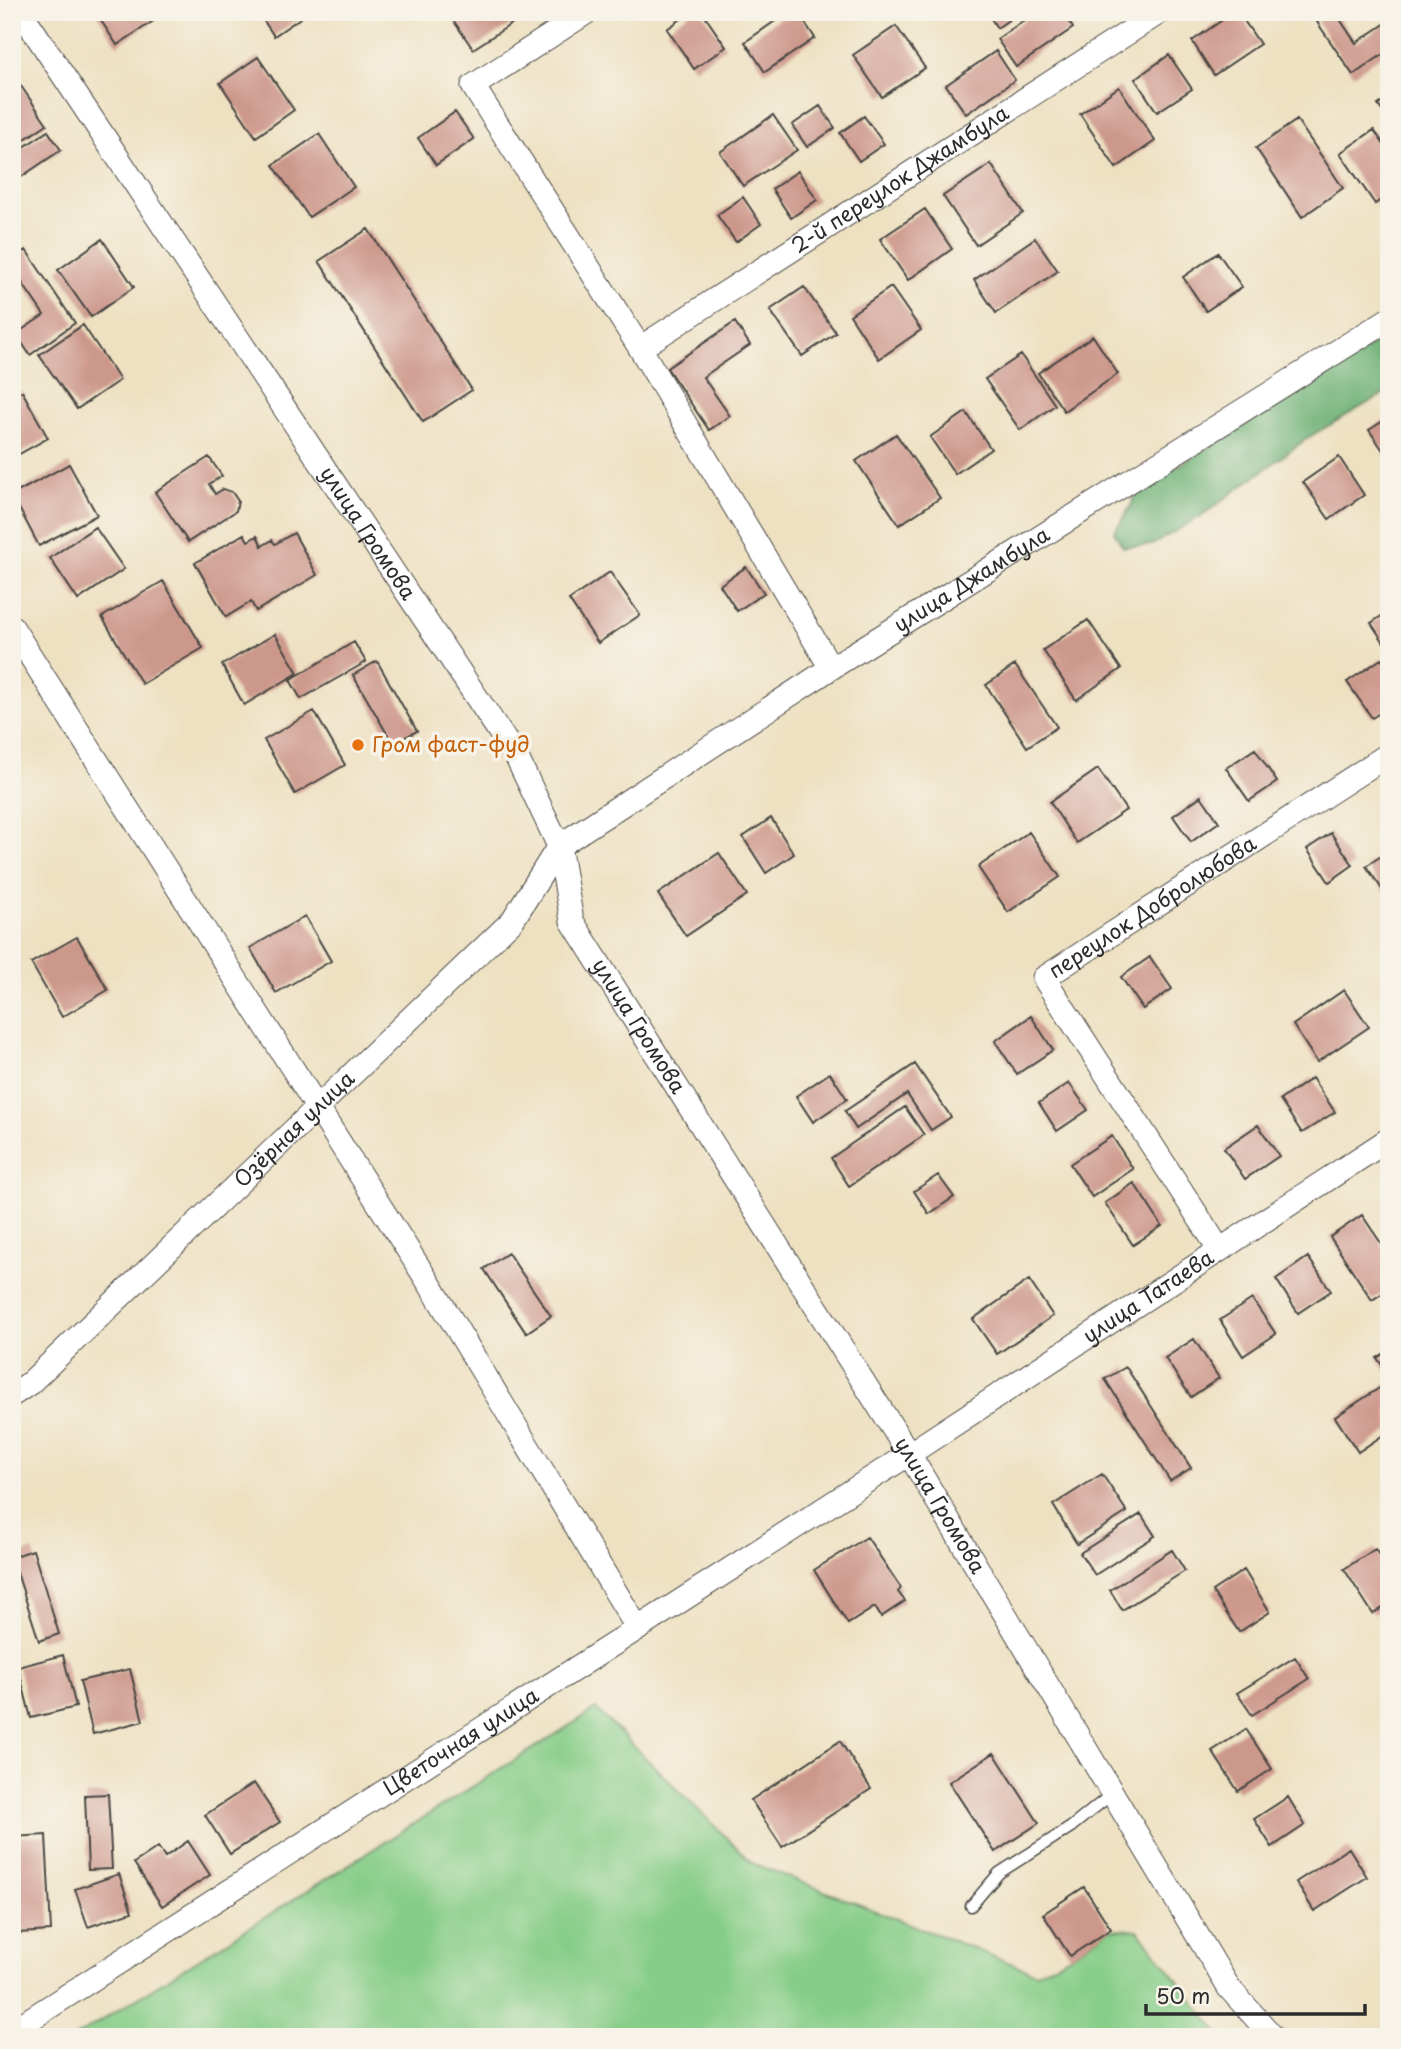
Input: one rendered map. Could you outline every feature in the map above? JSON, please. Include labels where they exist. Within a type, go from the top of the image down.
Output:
[{"type":"street","name":"улица Громова","points":[[21,12],[517,758],[559,846],[572,921],[909,1454],[1229,1987],[1273,2037]]},
{"type":"street","points":[[587,12],[473,86],[640,348],[831,668]]},
{"type":"street","name":"2-й переулок Джамбула","points":[[640,348],[1160,12]]},
{"type":"street","name":"улица Джамбула","points":[[559,846],[831,668],[1389,319]]},
{"type":"street","points":[[12,627],[434,1291],[638,1629]]},
{"type":"street","name":"переулок Добролюбова","points":[[1219,1249],[1044,978],[1389,754]]},
{"type":"street","name":"Озёрная улица","points":[[21,1389],[512,921],[559,846]]},
{"type":"street","name":"улица Татаева","points":[[909,1454],[1389,1139]]},
{"type":"street","name":"Цветочная улица","points":[[12,2031],[909,1454]]},
{"type":"lane","points":[[12,1409],[21,1389]]},
{"type":"lane","points":[[971,1906],[999,1873],[1071,1827],[1113,1793]]},
{"type":"green space","points":[[1389,335],[1389,391],[1309,437],[1201,516],[1152,545],[1123,547],[1114,532],[1131,506],[1135,493]]},
{"type":"green space","points":[[596,1709],[752,1863],[1036,1973],[1070,1956],[1111,1929],[1138,1930],[1222,2037],[75,2037]]},
{"type":"building","points":[[103,12],[150,12],[155,20],[117,45],[98,16]]},
{"type":"building","points":[[258,12],[309,12],[274,36]]},
{"type":"building","points":[[458,12],[510,12],[516,21],[473,49],[451,17]]},
{"type":"building","points":[[691,12],[702,12],[726,47],[694,69],[667,29]]},
{"type":"building","points":[[788,12],[798,12],[815,38],[765,72],[745,42]]},
{"type":"building","points":[[987,12],[1020,12],[997,28]]},
{"type":"building","points":[[1036,12],[1062,12],[1073,28],[1016,67],[997,39]]},
{"type":"building","points":[[1234,12],[1238,12],[1260,44],[1214,75],[1192,41]]},
{"type":"building","points":[[1335,12],[1356,43],[1389,21],[1389,50],[1353,75],[1317,22]]},
{"type":"building","points":[[896,26],[925,68],[882,97],[853,55]]},
{"type":"building","points":[[996,51],[1015,80],[966,114],[946,85]]},
{"type":"building","points":[[1169,55],[1192,89],[1157,112],[1135,79]]},
{"type":"building","points":[[258,57],[294,110],[256,137],[220,83]]},
{"type":"building","points":[[12,73],[47,124],[19,143],[12,133]]},
{"type":"building","points":[[1119,87],[1155,141],[1116,168],[1080,114]]},
{"type":"building","points":[[1389,98],[1389,121],[1378,105]]},
{"type":"building","points":[[820,106],[835,128],[807,147],[792,125]]},
{"type":"building","points":[[455,112],[474,139],[436,165],[418,138]]},
{"type":"building","points":[[773,115],[797,150],[743,186],[720,152]]},
{"type":"building","points":[[864,116],[884,144],[859,161],[840,133]]},
{"type":"building","points":[[1297,120],[1343,188],[1302,217],[1256,148]]},
{"type":"building","points":[[1374,130],[1389,152],[1389,194],[1375,204],[1340,153]]},
{"type":"building","points":[[48,131],[61,150],[12,183],[12,155]]},
{"type":"building","points":[[319,134],[354,187],[309,217],[273,165]]},
{"type":"building","points":[[991,164],[1023,213],[976,245],[943,196]]},
{"type":"building","points":[[798,171],[817,200],[791,218],[772,189]]},
{"type":"building","points":[[743,197],[761,224],[736,242],[717,215]]},
{"type":"building","points":[[925,209],[952,249],[908,280],[880,239]]},
{"type":"building","points":[[368,229],[472,390],[423,422],[319,261]]},
{"type":"building","points":[[1035,238],[1058,271],[996,313],[974,280]]},
{"type":"building","points":[[102,239],[134,287],[91,317],[58,270]]},
{"type":"building","points":[[26,250],[75,323],[30,355],[16,334],[44,315],[18,277],[12,281],[12,259]]},
{"type":"building","points":[[1218,253],[1242,287],[1206,311],[1183,277]]},
{"type":"building","points":[[804,287],[836,333],[802,356],[770,310]]},
{"type":"building","points":[[891,287],[921,330],[879,359],[850,315]]},
{"type":"building","points":[[735,322],[750,345],[703,377],[730,416],[709,430],[667,368]]},
{"type":"building","points":[[83,325],[120,380],[77,409],[39,355]]},
{"type":"building","points":[[1093,336],[1118,374],[1064,411],[1038,373]]},
{"type":"building","points":[[1021,355],[1055,405],[1020,430],[985,379]]},
{"type":"building","points":[[22,391],[48,438],[12,458],[12,397]]},
{"type":"building","points":[[966,412],[991,449],[955,474],[930,437]]},
{"type":"building","points":[[1389,417],[1389,459],[1369,430]]},
{"type":"building","points":[[896,434],[940,498],[899,525],[856,461]]},
{"type":"building","points":[[209,457],[222,476],[209,484],[215,494],[223,489],[232,492],[238,501],[236,511],[188,542],[155,492]]},
{"type":"building","points":[[1339,457],[1364,495],[1329,519],[1303,482]]},
{"type":"building","points":[[69,464],[97,515],[39,546],[12,495]]},
{"type":"building","points":[[1389,500],[1389,514],[1382,505]]},
{"type":"building","points":[[95,527],[124,569],[78,600],[50,558]]},
{"type":"building","points":[[294,533],[317,575],[256,611],[251,602],[226,617],[195,563],[244,534],[248,541],[257,536],[262,546],[272,540],[275,544]]},
{"type":"building","points":[[746,567],[764,593],[737,611],[720,585]]},
{"type":"building","points":[[610,572],[640,615],[598,643],[569,600]]},
{"type":"building","points":[[163,581],[203,648],[142,684],[102,617]]},
{"type":"building","points":[[1389,611],[1389,650],[1371,623]]},
{"type":"building","points":[[1088,620],[1121,669],[1076,700],[1043,650]]},
{"type":"building","points":[[275,634],[298,673],[244,705],[222,665]]},
{"type":"building","points":[[354,642],[366,662],[301,699],[290,680]]},
{"type":"building","points":[[1381,659],[1389,670],[1389,707],[1372,718],[1347,682]]},
{"type":"building","points":[[377,661],[417,731],[393,744],[353,675]]},
{"type":"building","points":[[1015,665],[1057,727],[1027,747],[986,685]]},
{"type":"building","points":[[314,711],[345,765],[295,794],[264,740]]},
{"type":"building","points":[[1255,749],[1277,782],[1249,801],[1226,768]]},
{"type":"building","points":[[1098,769],[1126,810],[1077,843],[1050,802]]},
{"type":"building","points":[[1201,796],[1219,822],[1191,842],[1173,816]]},
{"type":"building","points":[[771,818],[794,854],[766,873],[743,837]]},
{"type":"building","points":[[1029,832],[1060,877],[1008,912],[978,867]]},
{"type":"building","points":[[1331,833],[1353,865],[1329,882],[1307,849]]},
{"type":"building","points":[[1389,851],[1389,899],[1366,866]]},
{"type":"building","points":[[719,853],[747,895],[686,936],[658,894]]},
{"type":"building","points":[[305,916],[331,961],[276,993],[250,948]]},
{"type":"building","points":[[77,937],[108,990],[62,1017],[31,963]]},
{"type":"building","points":[[1150,957],[1172,989],[1143,1009],[1121,977]]},
{"type":"building","points":[[1344,990],[1369,1027],[1317,1062],[1293,1025]]},
{"type":"building","points":[[1031,1016],[1053,1050],[1017,1074],[995,1041]]},
{"type":"building","points":[[915,1064],[951,1117],[931,1130],[907,1094],[856,1129],[845,1111]]},
{"type":"building","points":[[830,1073],[847,1099],[813,1122],[796,1096]]},
{"type":"building","points":[[1312,1078],[1335,1112],[1302,1133],[1280,1100]]},
{"type":"building","points":[[1069,1083],[1088,1110],[1057,1131],[1039,1103]]},
{"type":"building","points":[[905,1107],[924,1135],[849,1186],[831,1158]]},
{"type":"building","points":[[1258,1125],[1279,1156],[1245,1179],[1224,1148]]},
{"type":"building","points":[[1112,1136],[1133,1169],[1092,1197],[1070,1164]]},
{"type":"building","points":[[938,1175],[954,1197],[929,1214],[914,1191]]},
{"type":"building","points":[[1134,1183],[1162,1226],[1133,1245],[1105,1203]]},
{"type":"building","points":[[1362,1215],[1389,1255],[1389,1289],[1372,1300],[1330,1237]]},
{"type":"building","points":[[508,1253],[551,1316],[526,1333],[484,1269]]},
{"type":"building","points":[[1308,1257],[1331,1291],[1298,1313],[1276,1279]]},
{"type":"building","points":[[1029,1280],[1053,1316],[997,1354],[973,1319]]},
{"type":"building","points":[[1252,1299],[1276,1334],[1243,1356],[1220,1320]]},
{"type":"building","points":[[1194,1339],[1219,1378],[1191,1397],[1165,1358]]},
{"type":"building","points":[[1389,1350],[1389,1375],[1377,1358]]},
{"type":"building","points":[[1126,1367],[1191,1468],[1170,1481],[1105,1379]]},
{"type":"building","points":[[1387,1383],[1389,1431],[1358,1452],[1335,1417]]},
{"type":"building","points":[[1102,1474],[1127,1512],[1077,1544],[1053,1505]]},
{"type":"building","points":[[1141,1514],[1155,1536],[1095,1575],[1080,1553]]},
{"type":"building","points":[[867,1537],[901,1588],[898,1592],[905,1601],[881,1617],[875,1607],[848,1624],[814,1570]]},
{"type":"building","points":[[1375,1549],[1389,1570],[1389,1604],[1373,1614],[1344,1569]]},
{"type":"building","points":[[33,1550],[59,1634],[39,1641],[12,1557]]},
{"type":"building","points":[[1172,1550],[1185,1571],[1122,1610],[1110,1590]]},
{"type":"building","points":[[1244,1570],[1270,1612],[1239,1632],[1212,1591]]},
{"type":"building","points":[[63,1655],[76,1707],[31,1718],[18,1667]]},
{"type":"building","points":[[1295,1657],[1309,1679],[1252,1715],[1237,1693]]},
{"type":"building","points":[[130,1669],[143,1721],[93,1734],[80,1681]]},
{"type":"building","points":[[1246,1729],[1272,1769],[1238,1791],[1212,1751]]},
{"type":"building","points":[[840,1741],[871,1789],[782,1847],[751,1800]]},
{"type":"building","points":[[994,1753],[1039,1823],[995,1852],[949,1782]]},
{"type":"building","points":[[254,1783],[280,1822],[230,1854],[205,1815]]},
{"type":"building","points":[[108,1794],[112,1869],[88,1870],[85,1795]]},
{"type":"building","points":[[1288,1797],[1305,1825],[1272,1847],[1254,1819]]},
{"type":"building","points":[[46,1835],[51,1931],[18,1933],[12,1837]]},
{"type":"building","points":[[188,1841],[210,1875],[162,1906],[134,1863],[158,1847],[165,1857]]},
{"type":"building","points":[[1349,1848],[1367,1877],[1314,1911],[1296,1882]]},
{"type":"building","points":[[119,1874],[132,1912],[88,1927],[75,1889]]},
{"type":"building","points":[[1084,1887],[1111,1929],[1070,1956],[1043,1914]]},
{"type":"place","name":"Гром фаст-фуд","points":[[358,745]]}]
